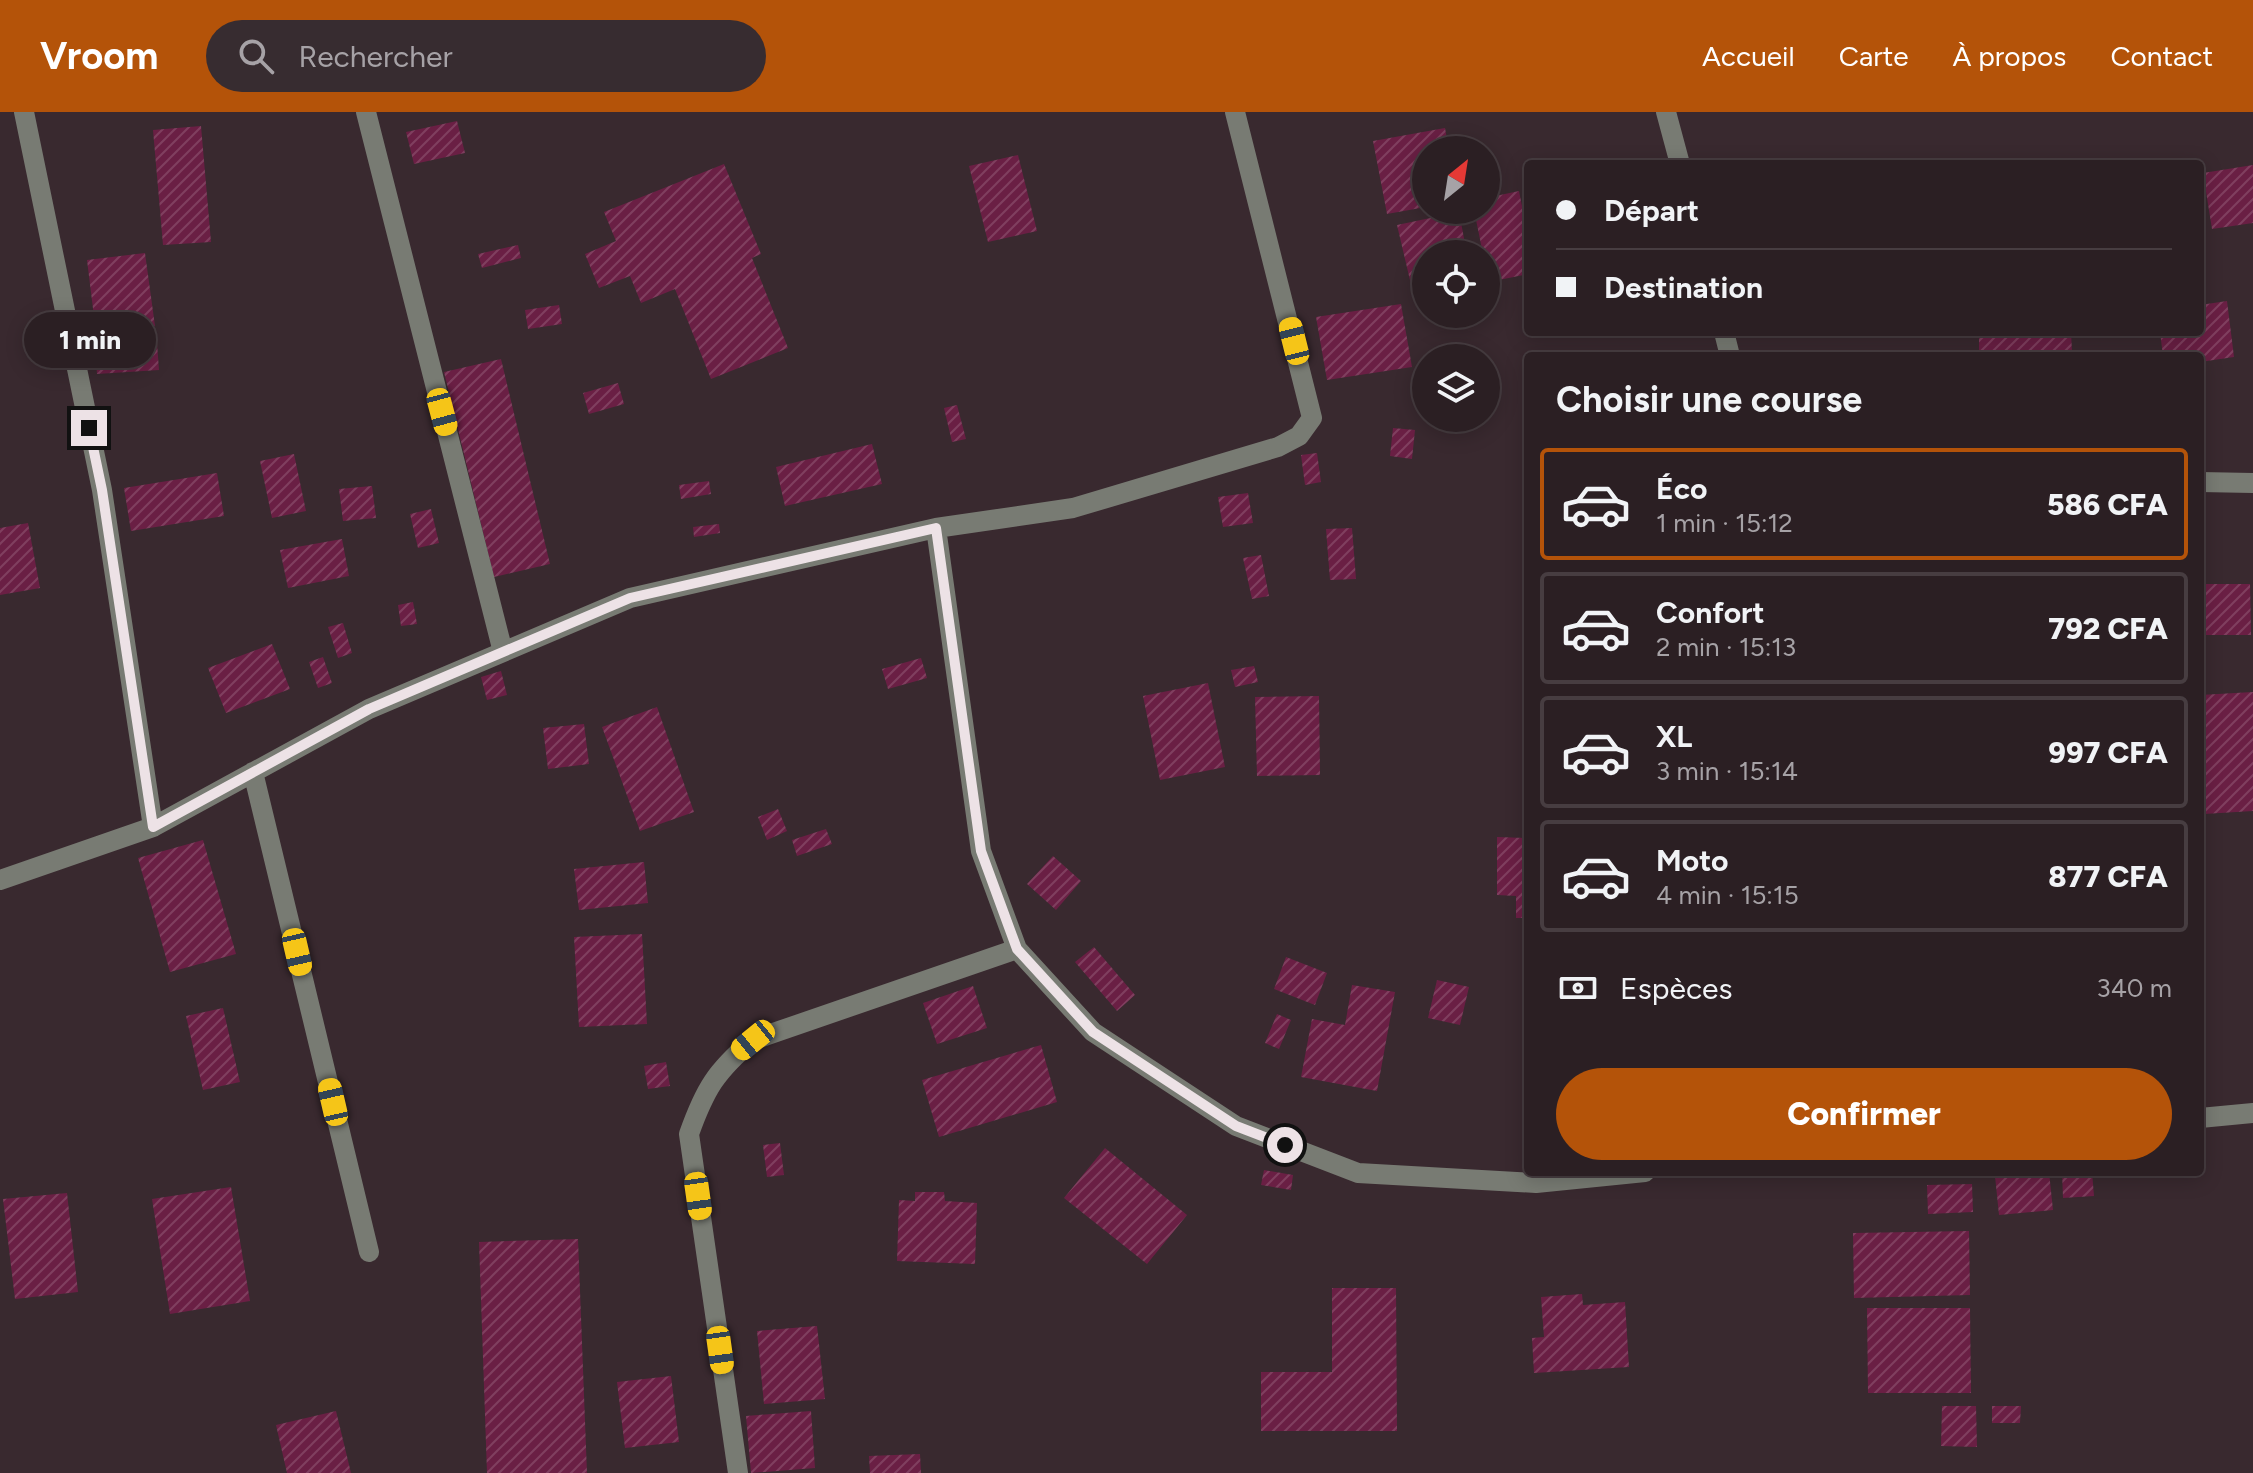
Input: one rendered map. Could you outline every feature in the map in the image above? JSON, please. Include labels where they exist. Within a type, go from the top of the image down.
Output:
[{"type":"street","points":[[24,112],[102,490],[153,827]]},
{"type":"street","points":[[366,112],[503,652]]},
{"type":"street","points":[[0,880],[153,827],[369,709],[630,598],[936,528],[1088,504],[1278,447],[1299,436],[1312,418],[1235,112]]},
{"type":"street","points":[[1666,112],[1679,160]]},
{"type":"street","points":[[2204,482],[2253,483]]},
{"type":"street","points":[[936,528],[981,851],[1017,949],[1093,1032],[1236,1126],[1358,1173],[1536,1183],[1605,1176]]},
{"type":"street","points":[[253,772],[369,1252]]},
{"type":"street","points":[[738,1473],[689,1134],[703,1094],[728,1061],[753,1040],[1017,949]]},
{"type":"street","points":[[2204,1118],[2253,1113]]},
{"type":"building","points":[[457,121],[465,153],[414,164],[406,132]]},
{"type":"building","points":[[201,126],[211,242],[163,245],[153,130]]},
{"type":"building","points":[[1445,128],[1446,136],[1412,136],[1412,210],[1387,214],[1373,141]]},
{"type":"building","points":[[1018,155],[1037,231],[988,242],[969,166]]},
{"type":"building","points":[[724,164],[761,254],[752,258],[788,348],[711,379],[675,289],[641,303],[630,276],[599,288],[585,254],[616,241],[604,212]]},
{"type":"building","points":[[2253,165],[2253,223],[2212,229],[2204,173]]},
{"type":"building","points":[[1519,191],[1524,216],[1524,275],[1500,280],[1500,240],[1480,240],[1477,224],[1500,224],[1500,195]]},
{"type":"building","points":[[1412,222],[1461,224],[1464,240],[1412,240],[1412,289],[1397,225]]},
{"type":"building","points":[[518,245],[521,258],[482,268],[478,254]]},
{"type":"building","points":[[145,253],[155,326],[96,333],[87,260]]},
{"type":"building","points":[[2227,301],[2234,357],[2204,361],[2204,352],[2162,352],[2160,336],[2204,336],[2204,304]]},
{"type":"building","points":[[1401,304],[1412,367],[1327,380],[1316,317]]},
{"type":"building","points":[[559,305],[562,324],[528,329],[525,310]]},
{"type":"building","points":[[1979,336],[2071,336],[2072,352],[1979,352]]},
{"type":"building","points":[[157,343],[159,370],[97,374],[95,347]]},
{"type":"building","points":[[501,359],[550,564],[494,577],[444,372]]},
{"type":"building","points":[[618,383],[624,404],[589,414],[583,393]]},
{"type":"building","points":[[957,405],[966,439],[952,442],[944,408]]},
{"type":"building","points":[[1393,428],[1415,432],[1412,459],[1390,456]]},
{"type":"building","points":[[872,444],[882,484],[785,506],[776,467]]},
{"type":"building","points":[[1317,453],[1321,482],[1305,485],[1301,455]]},
{"type":"building","points":[[294,454],[306,511],[272,518],[260,461]]},
{"type":"building","points":[[217,473],[224,516],[131,531],[124,488]]},
{"type":"building","points":[[709,481],[711,494],[681,499],[679,485]]},
{"type":"building","points":[[372,486],[376,518],[343,521],[339,489]]},
{"type":"building","points":[[1248,493],[1253,523],[1223,527],[1218,497]]},
{"type":"building","points":[[431,509],[439,543],[418,548],[410,514]]},
{"type":"building","points":[[28,523],[40,588],[0,595],[0,528]]},
{"type":"building","points":[[719,524],[720,533],[694,537],[693,527]]},
{"type":"building","points":[[1352,528],[1356,579],[1330,580],[1326,529]]},
{"type":"building","points":[[342,539],[349,576],[288,588],[280,550]]},
{"type":"building","points":[[1261,555],[1269,596],[1252,599],[1243,558]]},
{"type":"building","points":[[2204,584],[2250,584],[2251,635],[2204,635]]},
{"type":"building","points":[[413,602],[417,624],[401,626],[398,605]]},
{"type":"building","points":[[343,623],[352,653],[338,658],[328,627]]},
{"type":"building","points":[[272,644],[290,689],[226,713],[208,668]]},
{"type":"building","points":[[323,657],[332,683],[318,688],[309,662]]},
{"type":"building","points":[[921,658],[927,678],[888,689],[882,669]]},
{"type":"building","points":[[1254,666],[1258,682],[1235,687],[1231,670]]},
{"type":"building","points":[[501,671],[507,695],[487,700],[481,677]]},
{"type":"building","points":[[1208,683],[1225,767],[1160,780],[1143,696]]},
{"type":"building","points":[[2253,692],[2253,811],[2204,814],[2204,695]]},
{"type":"building","points":[[1319,696],[1320,775],[1257,776],[1255,697]]},
{"type":"building","points":[[657,707],[694,812],[640,831],[602,727]]},
{"type":"building","points":[[584,724],[589,764],[548,769],[543,728]]},
{"type":"building","points":[[778,809],[787,831],[767,840],[758,817]]},
{"type":"building","points":[[826,829],[832,844],[797,856],[792,840]]},
{"type":"building","points":[[1497,837],[1524,838],[1524,918],[1516,918],[1516,896],[1497,895]]},
{"type":"building","points":[[203,840],[236,954],[170,972],[138,858]]},
{"type":"building","points":[[1053,856],[1081,881],[1056,910],[1027,884]]},
{"type":"building","points":[[644,862],[648,903],[579,910],[574,869]]},
{"type":"building","points":[[642,934],[647,1024],[579,1027],[574,937]]},
{"type":"building","points":[[1094,947],[1135,995],[1117,1011],[1075,962]]},
{"type":"building","points":[[1286,957],[1327,973],[1315,1005],[1274,989]]},
{"type":"building","points":[[1437,980],[1469,987],[1460,1025],[1428,1018]]},
{"type":"building","points":[[1352,985],[1395,992],[1377,1091],[1301,1077],[1312,1019],[1345,1025]]},
{"type":"building","points":[[973,986],[987,1028],[937,1044],[923,1003]]},
{"type":"building","points":[[223,1008],[240,1082],[203,1090],[186,1016]]},
{"type":"building","points":[[1277,1014],[1291,1020],[1279,1049],[1265,1043]]},
{"type":"building","points":[[1041,1045],[1057,1102],[939,1137],[922,1080]]},
{"type":"building","points":[[666,1062],[670,1086],[648,1089],[644,1066]]},
{"type":"building","points":[[780,1143],[784,1175],[767,1177],[763,1145]]},
{"type":"building","points":[[1105,1148],[1187,1215],[1147,1264],[1064,1198]]},
{"type":"building","points":[[1264,1170],[1293,1175],[1291,1190],[1261,1185]]},
{"type":"building","points":[[1995,1176],[2049,1176],[2053,1210],[1999,1215]]},
{"type":"building","points":[[2062,1176],[2092,1176],[2094,1196],[2063,1198]]},
{"type":"building","points":[[1972,1184],[1973,1212],[1928,1214],[1927,1185]]},
{"type":"building","points":[[231,1187],[250,1301],[170,1314],[152,1199]]},
{"type":"building","points":[[915,1192],[944,1192],[945,1201],[977,1203],[975,1264],[897,1261],[899,1200],[915,1201]]},
{"type":"building","points":[[67,1193],[78,1292],[15,1299],[3,1199]]},
{"type":"building","points":[[1969,1231],[1970,1295],[1854,1298],[1853,1233]]},
{"type":"building","points":[[578,1239],[587,1473],[487,1473],[479,1242]]},
{"type":"building","points":[[1332,1288],[1396,1288],[1397,1431],[1261,1431],[1261,1372],[1332,1372]]},
{"type":"building","points":[[1582,1294],[1583,1305],[1625,1302],[1629,1367],[1534,1373],[1532,1338],[1544,1337],[1541,1297]]},
{"type":"building","points":[[1867,1308],[1970,1308],[1971,1393],[1868,1393]]},
{"type":"building","points":[[817,1326],[825,1399],[764,1404],[757,1331]]},
{"type":"building","points":[[671,1376],[679,1442],[625,1448],[617,1382]]},
{"type":"building","points":[[1942,1406],[1976,1406],[1977,1447],[1941,1446]]},
{"type":"building","points":[[1992,1406],[2021,1406],[2020,1423],[1992,1423]]},
{"type":"building","points":[[336,1411],[351,1473],[287,1473],[276,1425]]},
{"type":"building","points":[[811,1411],[815,1468],[751,1473],[746,1416]]},
{"type":"building","points":[[920,1454],[921,1473],[870,1473],[869,1456]]},
{"type":"route","points":[[89,428],[102,490],[153,827],[369,709],[630,598],[936,528],[981,851],[1017,949],[1093,1032],[1236,1126],[1285,1145]]}]
